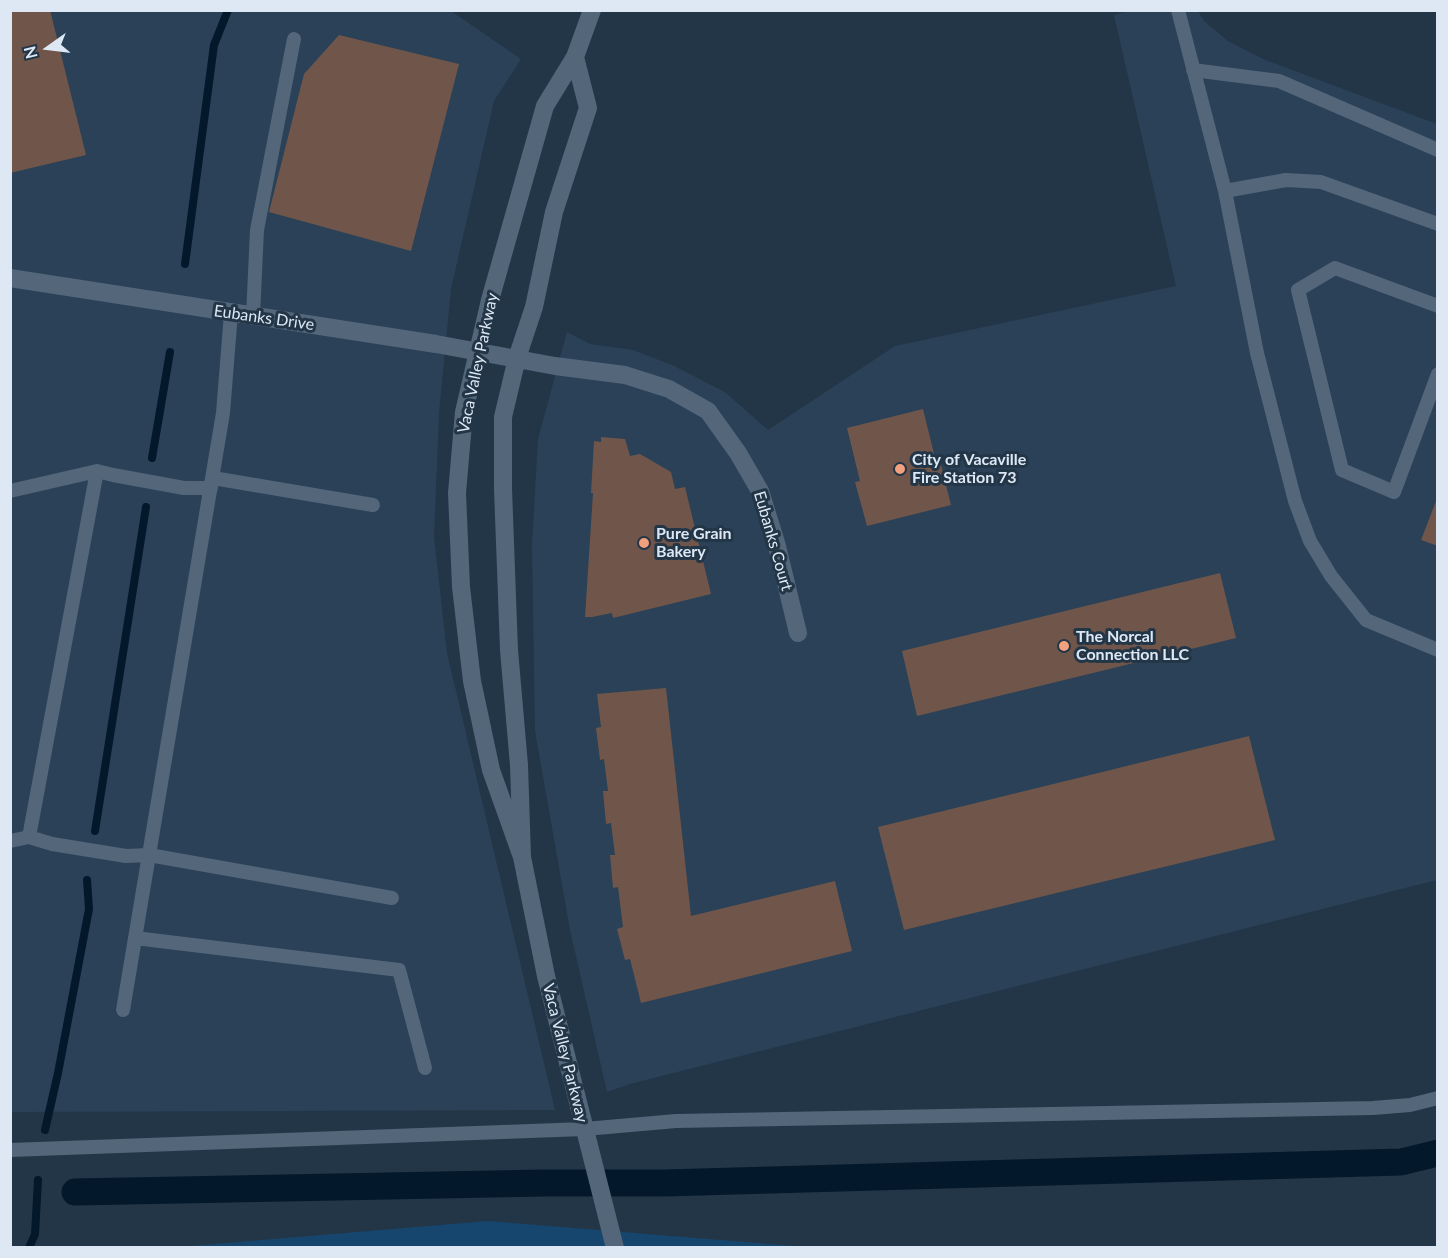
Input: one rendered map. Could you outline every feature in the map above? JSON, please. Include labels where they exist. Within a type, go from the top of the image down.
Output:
[{"type":"street","name":"Vaca Valley Parkway","points":[[592,10],[575,57],[545,106],[490,300],[465,412],[457,494],[461,587],[472,681],[491,770],[522,857],[546,976],[615,1248]]},
{"type":"street","name":"Vaca Valley Parkway","points":[[522,857],[519,765],[508,639],[503,417],[517,358],[534,307],[554,212],[588,108],[575,57]]},
{"type":"street","name":"Eubanks Drive","points":[[10,278],[517,358]]},
{"type":"street","name":"Eubanks Court","points":[[517,358],[555,366],[626,375],[669,389],[708,411],[738,453],[760,491],[777,546],[798,633]]},
{"type":"lane","points":[[1178,10],[1225,191],[1257,353],[1295,501],[1310,541],[1331,576],[1366,620],[1437,650]]},
{"type":"lane","points":[[252,316],[257,230],[294,39]]},
{"type":"lane","points":[[1193,70],[1280,81],[1437,150]]},
{"type":"lane","points":[[1225,191],[1286,180],[1321,182],[1437,224]]},
{"type":"lane","points":[[1437,306],[1335,268],[1298,290],[1342,470],[1394,492],[1437,374]]},
{"type":"lane","points":[[123,1010],[212,483],[223,412],[231,313]]},
{"type":"lane","points":[[29,837],[97,471]]},
{"type":"lane","points":[[10,491],[97,471],[184,488],[212,483],[373,505]]},
{"type":"lane","points":[[10,841],[29,837],[52,844],[126,856],[149,855],[392,898]]},
{"type":"lane","points":[[135,938],[399,970],[425,1068]]},
{"type":"lane","points":[[10,1150],[585,1129],[676,1121],[1374,1108],[1410,1106],[1437,1098]]},
{"type":"shaded area","points":[[10,11],[451,11],[521,59],[494,101],[451,289],[439,413],[434,537],[447,653],[555,1110],[11,1112]]},
{"type":"shaded area","points":[[1130,11],[1198,11],[1204,21],[1228,41],[1263,59],[1437,124],[1437,880],[630,1084],[607,1092],[570,930],[535,731],[532,545],[538,439],[567,332],[590,344],[633,350],[672,365],[725,392],[768,430],[895,346],[1176,286],[1114,15]]},
{"type":"shaded area","points":[[488,1221],[806,1247],[167,1248]]},
{"type":"building","points":[[10,10],[50,10],[86,155],[10,173]]},
{"type":"building","points":[[339,35],[459,64],[411,251],[269,212],[304,74]]},
{"type":"building","name":"City of Vacaville Fire Station 73","points":[[923,409],[935,458],[939,457],[951,505],[867,526],[855,482],[860,481],[847,428]]},
{"type":"building","name":"Pure Grain Bakery","points":[[601,437],[625,439],[630,456],[640,454],[671,472],[675,489],[685,487],[711,594],[613,618],[612,613],[585,617],[594,441],[601,442]]},
{"type":"building","points":[[1438,496],[1438,546],[1421,540]]},
{"type":"building","name":"The Norcal Connection LLC","points":[[1220,573],[1236,638],[917,716],[902,651]]},
{"type":"building","points":[[666,688],[691,916],[835,881],[852,951],[641,1003],[630,959],[625,960],[617,929],[623,927],[618,887],[613,888],[610,855],[615,855],[611,823],[606,824],[603,791],[608,791],[604,759],[600,760],[596,728],[601,727],[597,694]]},
{"type":"building","points":[[1249,736],[1275,840],[904,930],[878,827]]},
{"type":"waterway","points":[[185,264],[214,45],[228,10]]},
{"type":"waterway","points":[[152,458],[170,352]]},
{"type":"waterway","points":[[95,831],[146,507]]},
{"type":"waterway","points":[[45,1130],[89,909],[87,880]]},
{"type":"waterway","points":[[75,1192],[544,1183],[665,1183],[1401,1162],[1438,1153]]},
{"type":"waterway","points":[[29,1248],[35,1234],[38,1180]]},
{"type":"place","name":"City of Vacaville Fire Station 73","points":[[900,469]]},
{"type":"place","name":"Pure Grain Bakery","points":[[644,543]]},
{"type":"place","name":"The Norcal Connection LLC","points":[[1064,646]]}]
